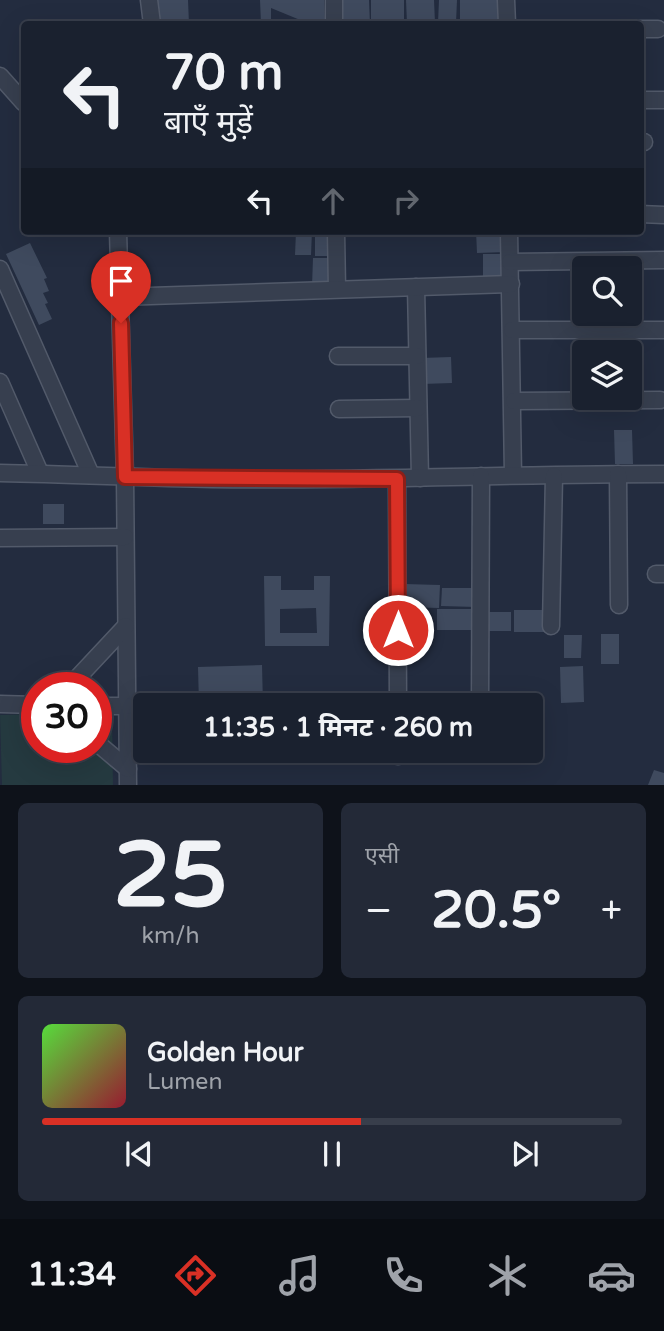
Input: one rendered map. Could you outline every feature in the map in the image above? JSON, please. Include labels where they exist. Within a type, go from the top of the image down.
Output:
[{"type":"street","points":[[149,0],[152,21]]},
{"type":"street","points":[[334,0],[334,21]]},
{"type":"street","points":[[506,0],[507,21]]},
{"type":"street","points":[[644,29],[658,29]]},
{"type":"street","points":[[0,76],[21,100]]},
{"type":"street","points":[[644,100],[664,100]]},
{"type":"street","points":[[644,214],[664,215]]},
{"type":"street","points":[[118,235],[125,477],[128,777]]},
{"type":"street","points":[[336,235],[337,289]]},
{"type":"street","points":[[509,235],[514,401],[513,475]]},
{"type":"street","points":[[510,262],[664,260]]},
{"type":"street","points":[[0,270],[91,475]]},
{"type":"street","points":[[120,297],[511,284]]},
{"type":"street","points":[[416,287],[419,478]]},
{"type":"street","points":[[512,330],[664,330]]},
{"type":"street","points":[[338,356],[417,356]]},
{"type":"street","points":[[0,382],[40,473]]},
{"type":"street","points":[[514,401],[660,400]]},
{"type":"street","points":[[340,409],[418,408]]},
{"type":"street","points":[[0,473],[125,477],[397,479],[664,474]]},
{"type":"street","points":[[618,474],[619,606]]},
{"type":"street","points":[[551,626],[554,475]]},
{"type":"street","points":[[480,693],[481,476]]},
{"type":"street","points":[[397,479],[398,693]]},
{"type":"street","points":[[0,538],[125,537]]},
{"type":"street","points":[[83,672],[126,626]]},
{"type":"street","points":[[0,704],[21,705]]},
{"type":"street","points":[[112,706],[127,706]]},
{"type":"street","points":[[112,760],[128,777]]},
{"type":"green space","points":[[112,713],[113,785],[2,785],[0,715],[21,714],[21,763],[112,763]]},
{"type":"building","points":[[158,0],[188,0],[189,21],[159,21]]},
{"type":"building","points":[[260,0],[324,0],[325,21],[303,21],[271,8],[271,21],[261,21]]},
{"type":"building","points":[[337,0],[369,0],[370,21],[337,21]]},
{"type":"building","points":[[371,0],[404,0],[404,21],[371,21]]},
{"type":"building","points":[[406,0],[434,0],[435,21],[407,21]]},
{"type":"building","points":[[439,0],[457,0],[456,21],[438,21]]},
{"type":"building","points":[[460,0],[501,0],[501,21],[460,21]]},
{"type":"building","points":[[296,235],[312,235],[311,255],[295,255]]},
{"type":"building","points":[[315,235],[331,235],[331,256],[315,256]]},
{"type":"building","points":[[476,235],[505,235],[506,252],[477,253]]},
{"type":"building","points":[[30,243],[47,278],[44,279],[49,291],[43,293],[52,319],[39,325],[6,254]]},
{"type":"building","points":[[483,254],[507,254],[508,280],[483,281]]},
{"type":"building","points":[[313,258],[333,258],[332,287],[312,286]]},
{"type":"building","points":[[451,357],[452,383],[422,384],[421,358]]},
{"type":"building","points":[[614,430],[632,430],[633,464],[615,464]]},
{"type":"building","points":[[43,504],[64,504],[64,524],[43,524]]},
{"type":"building","points":[[264,576],[281,576],[281,590],[314,590],[314,576],[330,576],[329,646],[265,646]],"holes":[[[316,608],[317,633],[280,633],[280,609]]]},
{"type":"building","points":[[404,584],[440,585],[439,608],[404,607]]},
{"type":"building","points":[[442,588],[476,588],[476,607],[441,606]]},
{"type":"building","points":[[437,609],[475,609],[474,630],[437,630]]},
{"type":"building","points":[[514,610],[545,610],[546,632],[514,632]]},
{"type":"building","points":[[485,612],[511,612],[511,631],[485,631]]},
{"type":"building","points":[[601,634],[619,634],[619,664],[601,664]]},
{"type":"building","points":[[564,635],[582,635],[581,658],[564,658]]},
{"type":"building","points":[[262,665],[263,693],[199,693],[198,667]]},
{"type":"building","points":[[583,666],[584,702],[561,703],[560,667]]},
{"type":"building","points":[[654,770],[664,773],[664,785],[648,785]]},
{"type":"route","points":[[121,323],[125,477],[397,479],[398,630]]}]
